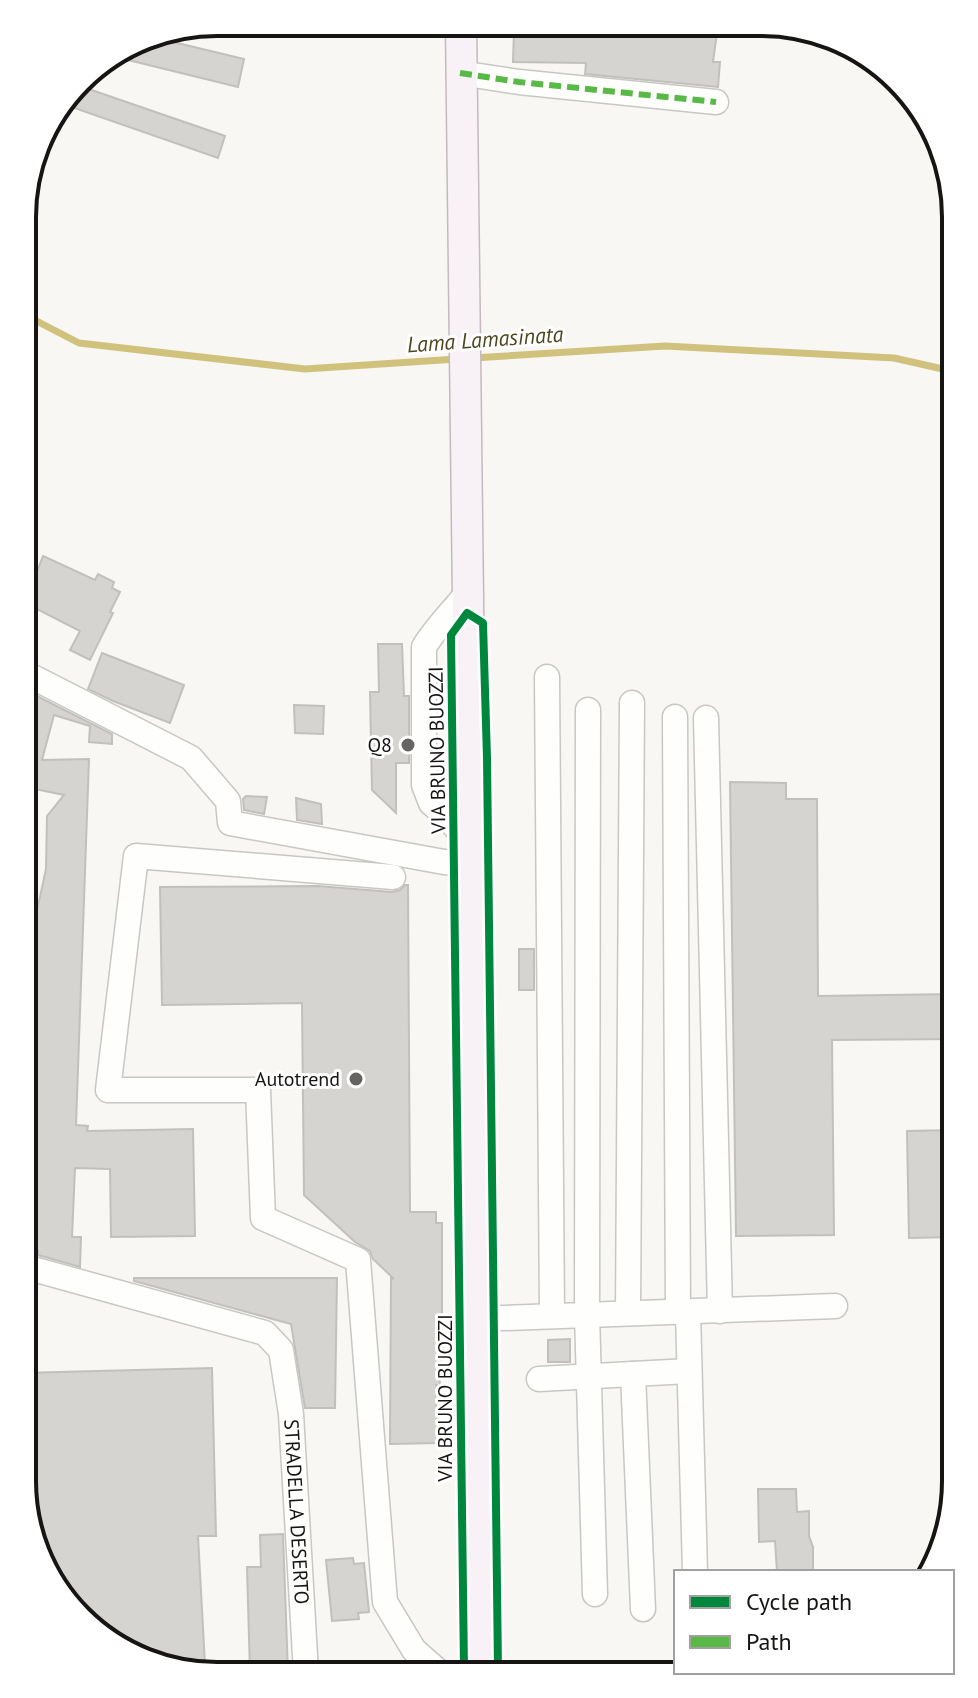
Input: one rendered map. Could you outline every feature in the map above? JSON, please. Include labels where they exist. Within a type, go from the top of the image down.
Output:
[{"type":"main road","name":"VIA BRUNO BUOZZI","points":[[461,36],[481,1662]]},
{"type":"street","points":[[460,78],[716,102]]},
{"type":"street","points":[[36,679],[191,758],[228,801],[230,823],[444,862],[470,854],[446,816],[431,803],[424,785],[424,647],[448,617],[467,603]]},
{"type":"street","points":[[547,677],[552,1316]]},
{"type":"street","points":[[628,1313],[632,703]]},
{"type":"street","points":[[588,710],[587,1314],[595,1594]]},
{"type":"street","points":[[675,717],[683,1312],[689,1371],[695,1570]]},
{"type":"street","points":[[706,718],[720,1311]]},
{"type":"street","points":[[393,877],[136,856],[108,1090],[258,1090],[263,1218],[358,1260],[385,1602],[414,1650],[428,1662]]},
{"type":"street","name":"STRADELLA DESERTO","points":[[36,1270],[265,1333],[281,1350],[291,1414],[305,1662]]},
{"type":"street","points":[[477,1319],[835,1306]]},
{"type":"street","points":[[539,1379],[689,1371]]},
{"type":"street","points":[[633,1374],[643,1609]]},
{"type":"building","points":[[514,36],[717,36],[713,62],[720,62],[718,87],[585,74],[586,63],[513,62]]},
{"type":"building","points":[[172,42],[244,59],[238,87],[127,60]]},
{"type":"building","points":[[90,89],[225,136],[218,158],[73,107]]},
{"type":"building","points":[[43,556],[95,580],[98,574],[114,582],[112,588],[120,592],[90,660],[70,650],[80,631],[36,609],[36,574]]},
{"type":"building","points":[[378,644],[402,644],[404,696],[409,696],[409,763],[396,763],[396,813],[372,790],[370,692],[379,692]]},
{"type":"building","points":[[102,653],[184,685],[170,723],[88,689]]},
{"type":"building","points":[[36,696],[112,734],[112,744],[89,742],[90,726],[54,715],[42,760],[89,759],[76,1125],[88,1126],[87,1131],[193,1129],[195,1236],[111,1237],[110,1169],[75,1168],[72,1237],[81,1237],[80,1267],[38,1255],[36,1251],[36,915],[46,869],[47,816],[64,795],[36,789]]},
{"type":"building","points":[[294,705],[324,706],[323,734],[295,733]]},
{"type":"building","points":[[730,782],[786,783],[786,799],[817,799],[818,996],[942,994],[942,1039],[832,1040],[834,1235],[736,1236]]},
{"type":"building","points":[[246,796],[267,797],[264,814],[244,810],[243,799]]},
{"type":"building","points":[[296,798],[321,804],[322,824],[297,820]]},
{"type":"building","name":"Autotrend","points":[[408,885],[410,1212],[436,1212],[436,1223],[442,1223],[442,1372],[439,1372],[440,1385],[436,1385],[437,1443],[390,1444],[391,1278],[394,1279],[373,1259],[370,1251],[355,1242],[304,1195],[302,1003],[162,1005],[160,887],[318,886],[392,892]]},
{"type":"building","points":[[519,949],[534,949],[534,990],[519,990]]},
{"type":"building","points":[[942,1130],[942,1237],[909,1238],[907,1131]]},
{"type":"building","points":[[134,1278],[337,1278],[335,1408],[305,1408],[291,1324],[134,1281]]},
{"type":"building","points":[[570,1339],[570,1362],[548,1362],[548,1340]]},
{"type":"building","points":[[212,1368],[216,1536],[198,1536],[205,1661],[170,1656],[148,1648],[107,1625],[81,1600],[55,1561],[42,1528],[38,1504],[36,1373]]},
{"type":"building","points":[[758,1489],[796,1489],[797,1512],[809,1511],[813,1570],[777,1570],[775,1541],[759,1542]]},
{"type":"building","points":[[283,1534],[288,1662],[250,1662],[247,1567],[261,1567],[260,1535]]},
{"type":"building","points":[[353,1558],[354,1564],[364,1563],[369,1612],[358,1613],[359,1619],[332,1621],[326,1560]]},
{"type":"waterway","name":"Lama Lamasinata","points":[[36,321],[79,343],[305,369],[457,359]]},
{"type":"waterway","name":"Lama Lamasinata","points":[[473,358],[665,346],[894,358],[942,369]]},
{"type":"marked path","points":[[460,73],[716,102]]},
{"type":"cycle path","points":[[464,1662],[451,635],[467,613],[483,623],[487,758],[498,1662]]},
{"type":"place","name":"Q8","points":[[408,745]]},
{"type":"place","name":"Autotrend","points":[[356,1079]]}]
